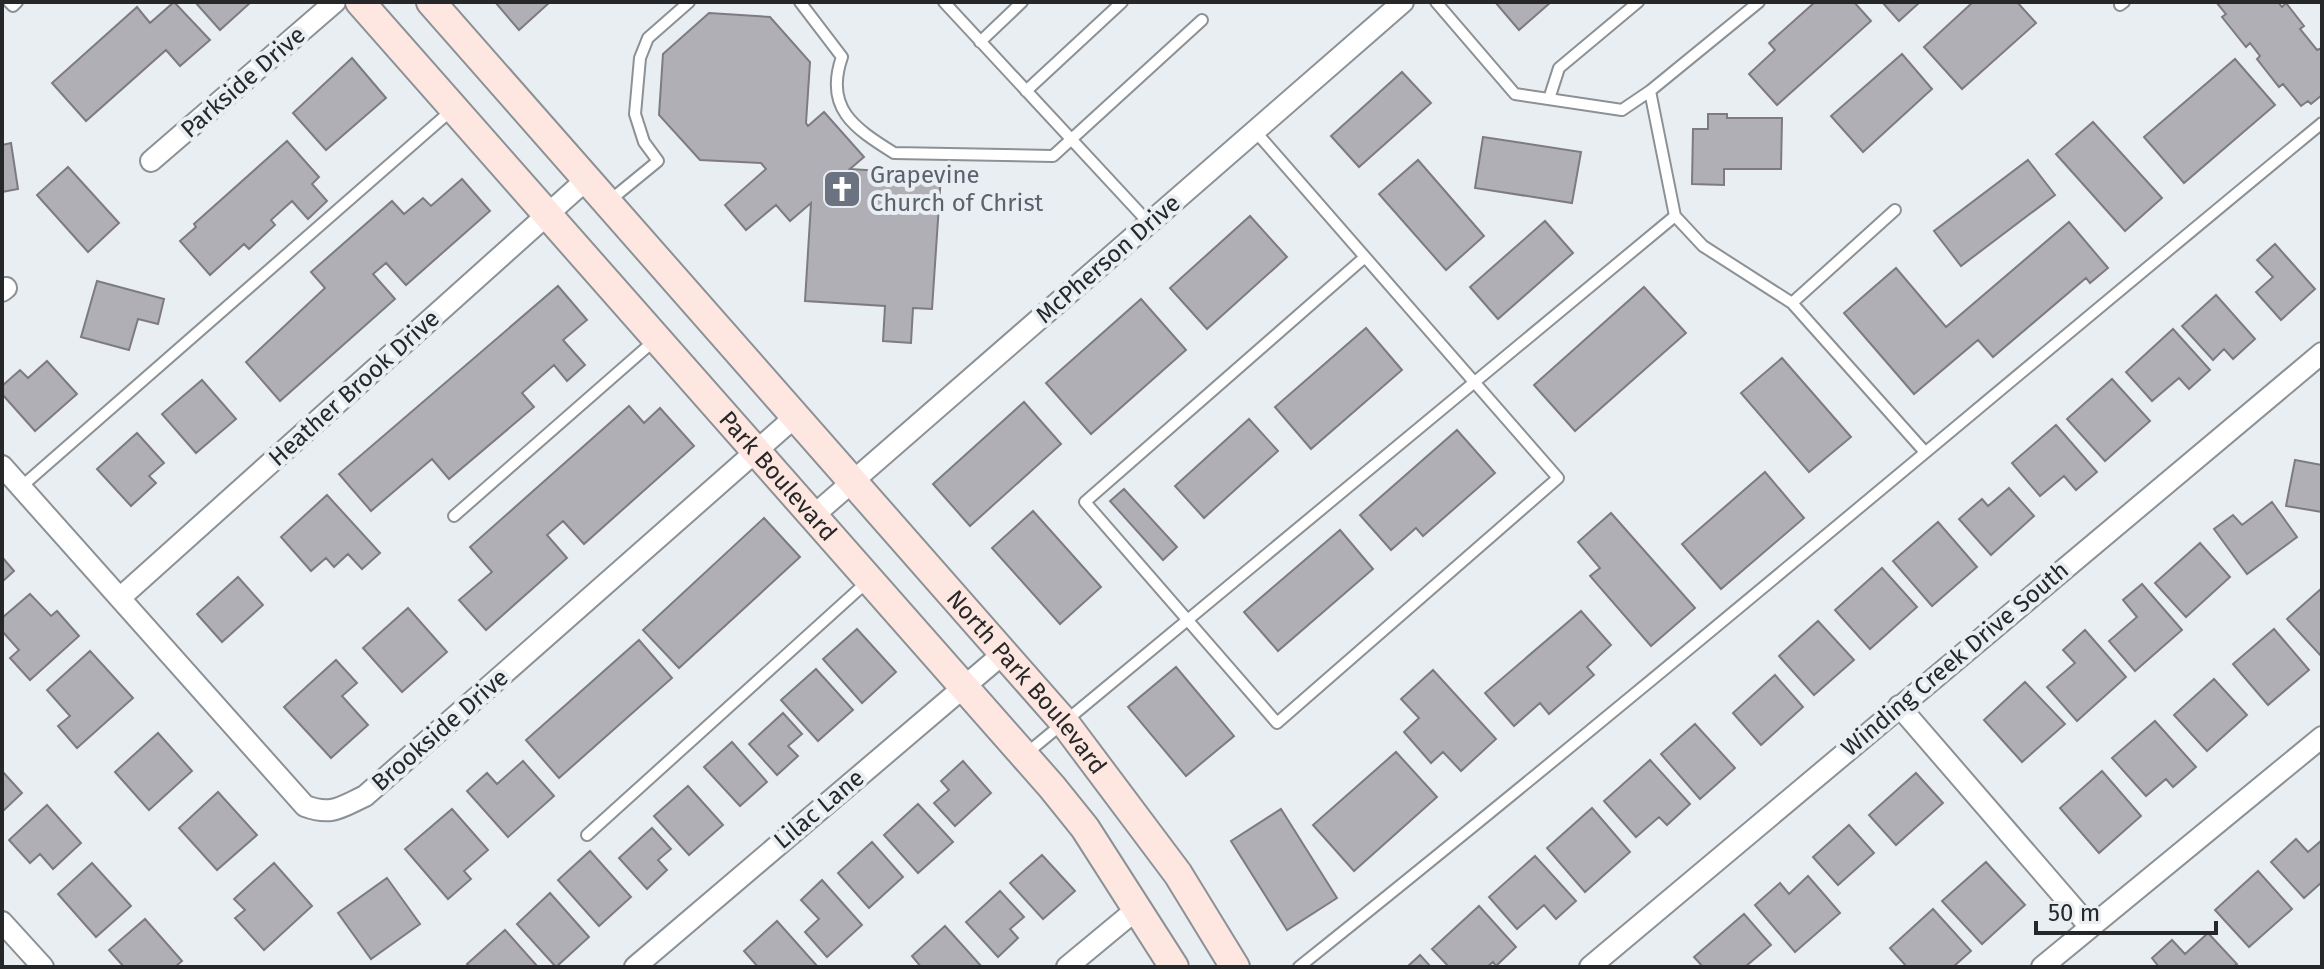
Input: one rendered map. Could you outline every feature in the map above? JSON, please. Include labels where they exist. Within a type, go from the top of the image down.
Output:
[{"type":"main road","name":"Park Boulevard","points":[[360,2],[1024,755],[1085,828],[1174,967]]},
{"type":"main road","points":[[431,2],[796,416]]},
{"type":"main road","name":"North Park Boulevard","points":[[796,416],[1064,722],[1178,874],[1235,967]]},
{"type":"street","name":"Parkside Drive","points":[[151,161],[335,2]]},
{"type":"street","name":"McPherson Drive","points":[[813,516],[1403,2]]},
{"type":"street","name":"Heather Brook Drive","points":[[121,597],[587,179]]},
{"type":"street","name":"Winding Creek Drive South","points":[[1590,967],[2322,353]]},
{"type":"street","name":"Brookside Drive","points":[[2,466],[305,806],[322,812],[334,811],[365,796],[796,416]]},
{"type":"street","name":"Lilac Lane","points":[[635,967],[1005,652]]},
{"type":"street","points":[[1899,706],[2090,927]]},
{"type":"street","points":[[2042,967],[2322,737]]},
{"type":"street","points":[[1067,967],[1137,909]]},
{"type":"street","points":[[2,922],[43,967]]},
{"type":"lane","points":[[9,2],[13,6],[17,2]]},
{"type":"lane","points":[[607,202],[658,161],[644,142],[635,114],[640,58],[648,38],[689,2]]},
{"type":"lane","points":[[800,2],[842,57],[837,72],[837,103],[849,120],[894,153],[1053,156],[1202,20]]},
{"type":"lane","points":[[944,2],[1149,223]]},
{"type":"lane","points":[[980,42],[1022,2]]},
{"type":"lane","points":[[1026,91],[1122,2]]},
{"type":"lane","points":[[1436,2],[1515,94],[1622,110],[1650,91],[1759,2]]},
{"type":"lane","points":[[1549,99],[1559,68],[1638,2]]},
{"type":"lane","points":[[1650,91],[1675,216],[1703,246],[1792,303],[1924,451]]},
{"type":"lane","points":[[21,487],[454,109]]},
{"type":"lane","points":[[1299,967],[1682,657],[1924,451],[2322,123]]},
{"type":"lane","points":[[1255,131],[1558,478],[1277,723],[1085,502],[1365,257]]},
{"type":"lane","points":[[1792,303],[1895,210]]},
{"type":"lane","points":[[1024,755],[1675,216]]},
{"type":"lane","points":[[454,516],[656,339]]},
{"type":"lane","points":[[587,835],[869,579]]},
{"type":"building","points":[[174,2],[210,40],[180,66],[166,50],[86,121],[52,83],[137,7],[150,23]]},
{"type":"building","points":[[195,2],[251,2],[220,30]]},
{"type":"building","points":[[495,2],[550,2],[519,30]]},
{"type":"building","points":[[1495,2],[1551,2],[1519,30]]},
{"type":"building","points":[[1815,2],[1854,2],[1871,21],[1777,105],[1749,74],[1775,50],[1769,43]]},
{"type":"building","points":[[1882,2],[1920,2],[1899,21]]},
{"type":"building","points":[[1973,2],[2017,2],[2036,23],[1962,89],[1924,47]]},
{"type":"building","points":[[2216,2],[2278,2],[2282,7],[2286,3],[2304,26],[2300,29],[2317,50],[2322,48],[2322,95],[2311,104],[2308,101],[2301,106],[2283,84],[2279,87],[2257,59],[2260,56],[2250,43],[2246,47],[2222,17],[2226,14]]},
{"type":"building","name":"Grapevine Church of Christ","points":[[709,13],[770,17],[810,62],[808,126],[824,112],[864,157],[850,169],[941,175],[932,309],[913,308],[911,343],[883,341],[885,306],[805,301],[811,203],[790,221],[776,205],[746,230],[725,205],[766,169],[761,163],[700,160],[659,115],[663,54]]},
{"type":"building","points":[[1902,54],[1932,89],[1863,152],[1831,116]]},
{"type":"building","points":[[352,58],[386,98],[326,150],[293,113]]},
{"type":"building","points":[[2235,59],[2275,105],[2184,183],[2144,137]]},
{"type":"building","points":[[1402,72],[1431,103],[1359,167],[1331,136]]},
{"type":"building","points":[[1708,114],[1727,114],[1727,118],[1782,118],[1781,169],[1724,169],[1724,185],[1692,184],[1693,129],[1708,129]]},
{"type":"building","points":[[2093,122],[2162,198],[2125,231],[2056,154]]},
{"type":"building","points":[[1483,137],[1581,152],[1572,203],[1475,188]]},
{"type":"building","points":[[287,141],[319,177],[312,184],[327,201],[308,219],[292,201],[271,220],[275,225],[249,249],[244,244],[210,275],[180,241],[196,227],[194,224]]},
{"type":"building","points":[[11,143],[18,189],[2,192],[2,145]]},
{"type":"building","points":[[1418,160],[1484,236],[1446,270],[1379,194]]},
{"type":"building","points":[[2028,160],[2055,195],[1961,266],[1934,231]]},
{"type":"building","points":[[68,167],[119,223],[88,252],[37,195]]},
{"type":"building","points":[[462,179],[490,211],[406,285],[386,263],[373,274],[395,299],[280,401],[246,362],[325,288],[311,272],[392,201],[404,214],[423,198],[431,206]]},
{"type":"building","points":[[1250,216],[1287,257],[1207,329],[1170,288]]},
{"type":"building","points":[[1545,221],[1573,253],[1498,319],[1470,287]]},
{"type":"building","points":[[2069,222],[2108,268],[2090,283],[2086,278],[1993,357],[1978,340],[1914,394],[1844,313],[1896,268],[1946,327]]},
{"type":"building","points":[[2275,244],[2315,289],[2281,320],[2256,292],[2273,277],[2257,260]]},
{"type":"building","points":[[97,281],[164,299],[158,324],[138,319],[129,350],[81,337]]},
{"type":"building","points":[[558,286],[587,320],[563,340],[585,365],[567,381],[554,365],[522,393],[534,407],[449,479],[432,459],[371,511],[339,474]]},
{"type":"building","points":[[1644,287],[1686,333],[1575,431],[1534,385]]},
{"type":"building","points":[[2216,295],[2255,339],[2233,359],[2224,349],[2213,360],[2182,326]]},
{"type":"building","points":[[1141,299],[1186,350],[1091,434],[1046,383]]},
{"type":"building","points":[[1366,328],[1402,370],[1311,449],[1275,407]]},
{"type":"building","points":[[2173,329],[2210,370],[2189,389],[2179,378],[2152,401],[2126,372]]},
{"type":"building","points":[[1782,358],[1851,437],[1809,472],[1741,393]]},
{"type":"building","points":[[47,361],[77,394],[35,431],[2,394],[2,386],[20,370],[28,378]]},
{"type":"building","points":[[2112,379],[2150,421],[2105,461],[2067,419]]},
{"type":"building","points":[[202,380],[236,419],[196,453],[162,414]]},
{"type":"building","points":[[1024,402],[1061,444],[970,526],[933,484]]},
{"type":"building","points":[[629,406],[644,423],[660,408],[694,446],[584,544],[563,521],[547,535],[567,558],[486,630],[459,600],[492,572],[470,547]]},
{"type":"building","points":[[1249,419],[1278,451],[1204,518],[1175,486]]},
{"type":"building","points":[[2056,425],[2097,472],[2076,490],[2064,476],[2040,496],[2012,463]]},
{"type":"building","points":[[1457,430],[1495,473],[1423,536],[1416,528],[1391,550],[1360,515]]},
{"type":"building","points":[[137,433],[164,463],[149,476],[156,483],[131,506],[97,469]]},
{"type":"building","points":[[2295,460],[2322,465],[2322,512],[2286,506]]},
{"type":"building","points":[[1765,472],[1804,518],[1721,589],[1682,544]]},
{"type":"building","points":[[2009,488],[2034,516],[1991,555],[1959,519],[1982,499],[1988,506]]},
{"type":"building","points":[[1124,489],[1177,547],[1163,560],[1110,501]]},
{"type":"building","points":[[327,495],[380,553],[362,569],[348,554],[334,567],[326,558],[311,571],[281,537]]},
{"type":"building","points":[[2272,502],[2297,537],[2247,574],[2214,529],[2233,515],[2242,525]]},
{"type":"building","points":[[1033,511],[1101,587],[1060,624],[992,548]]},
{"type":"building","points":[[1611,513],[1695,608],[1651,646],[1590,576],[1600,568],[1578,542]]},
{"type":"building","points":[[764,518],[800,557],[679,668],[643,630]]},
{"type":"building","points":[[1938,522],[1977,567],[1932,606],[1893,561]]},
{"type":"building","points":[[1340,530],[1373,569],[1278,651],[1244,612]]},
{"type":"building","points":[[2200,543],[2230,577],[2186,617],[2155,583]]},
{"type":"building","points":[[2,557],[14,571],[2,582]]},
{"type":"building","points":[[1882,568],[1917,607],[1870,649],[1835,610]]},
{"type":"building","points":[[238,577],[263,605],[222,642],[197,614]]},
{"type":"building","points":[[2142,584],[2182,630],[2135,671],[2109,641],[2137,617],[2123,600]]},
{"type":"building","points":[[2322,588],[2322,657],[2287,619]]},
{"type":"building","points":[[30,594],[51,616],[57,611],[79,636],[30,680],[10,658],[19,650],[2,631],[2,618]]},
{"type":"building","points":[[408,608],[447,652],[402,692],[363,648]]},
{"type":"building","points":[[1581,611],[1611,645],[1587,667],[1594,675],[1549,714],[1540,703],[1514,726],[1485,693]]},
{"type":"building","points":[[1818,621],[1854,660],[1814,695],[1779,656]]},
{"type":"building","points":[[857,629],[896,672],[862,703],[823,659]]},
{"type":"building","points":[[2274,629],[2309,670],[2268,705],[2233,664]]},
{"type":"building","points":[[2085,630],[2126,677],[2077,721],[2047,687],[2075,663],[2063,650]]},
{"type":"building","points":[[639,640],[672,678],[559,778],[526,740]]},
{"type":"building","points":[[90,651],[133,698],[77,748],[58,726],[70,716],[47,690]]},
{"type":"building","points":[[336,660],[357,683],[342,696],[368,725],[331,758],[284,707]]},
{"type":"building","points":[[1176,667],[1234,736],[1186,776],[1128,707]]},
{"type":"building","points":[[816,669],[853,710],[818,741],[781,700]]},
{"type":"building","points":[[1433,670],[1496,739],[1461,771],[1443,752],[1431,763],[1404,732],[1419,718],[1401,699]]},
{"type":"building","points":[[1775,675],[1803,707],[1761,745],[1733,713]]},
{"type":"building","points":[[2214,679],[2247,715],[2207,751],[2174,715]]},
{"type":"building","points":[[2025,682],[2065,724],[2022,762],[1984,720]]},
{"type":"building","points":[[783,713],[802,734],[788,746],[798,756],[777,775],[749,744]]},
{"type":"building","points":[[2155,721],[2196,767],[2173,787],[2166,779],[2146,796],[2112,758]]},
{"type":"building","points":[[1695,724],[1735,768],[1700,799],[1661,754]]},
{"type":"building","points":[[158,733],[192,771],[149,810],[115,772]]},
{"type":"building","points":[[732,742],[767,782],[740,806],[704,767]]},
{"type":"building","points":[[1396,752],[1437,797],[1354,871],[1313,825]]},
{"type":"building","points":[[1650,760],[1690,804],[1667,825],[1659,817],[1636,837],[1604,801]]},
{"type":"building","points":[[523,761],[554,796],[508,837],[467,791],[487,773],[497,784]]},
{"type":"building","points":[[963,761],[991,793],[955,826],[934,803],[949,790],[941,781]]},
{"type":"building","points":[[2,771],[22,793],[2,812]]},
{"type":"building","points":[[2102,771],[2141,816],[2099,853],[2060,808]]},
{"type":"building","points":[[1916,773],[1943,803],[1896,845],[1869,815]]},
{"type":"building","points":[[688,786],[723,825],[689,855],[654,816]]},
{"type":"building","points":[[218,792],[257,835],[217,870],[179,828]]},
{"type":"building","points":[[918,804],[953,842],[918,873],[884,835]]},
{"type":"building","points":[[47,805],[81,843],[53,869],[40,854],[30,863],[9,840]]},
{"type":"building","points":[[1592,808],[1630,852],[1585,892],[1547,848]]},
{"type":"building","points":[[452,809],[488,850],[464,871],[471,879],[448,899],[405,849]]},
{"type":"building","points":[[1281,809],[1337,898],[1287,930],[1231,841]]},
{"type":"building","points":[[1849,825],[1874,853],[1838,885],[1813,857]]},
{"type":"building","points":[[652,828],[671,849],[658,860],[667,870],[647,889],[619,858]]},
{"type":"building","points":[[2296,839],[2308,852],[2322,840],[2322,882],[2304,898],[2271,862]]},
{"type":"building","points":[[872,842],[903,877],[869,908],[838,873]]},
{"type":"building","points":[[590,851],[631,897],[599,926],[558,880]]},
{"type":"building","points":[[1042,855],[1075,891],[1043,919],[1010,883]]},
{"type":"building","points":[[1535,856],[1576,901],[1556,919],[1544,905],[1517,929],[1489,897]]},
{"type":"building","points":[[1986,862],[2025,905],[1982,944],[1942,901]]},
{"type":"building","points":[[92,863],[131,906],[96,937],[58,894]]},
{"type":"building","points":[[274,863],[312,906],[264,950],[235,918],[245,910],[234,899]]},
{"type":"building","points":[[2258,871],[2292,909],[2249,947],[2215,910]]},
{"type":"building","points":[[1808,876],[1840,913],[1795,952],[1755,905],[1780,883],[1789,894]]},
{"type":"building","points":[[387,878],[420,924],[371,959],[338,913]]},
{"type":"building","points":[[822,880],[862,925],[827,957],[805,932],[819,919],[801,900]]},
{"type":"building","points":[[1000,891],[1024,917],[1010,929],[1018,938],[998,957],[966,922]]},
{"type":"building","points":[[550,893],[589,937],[556,967],[517,924]]},
{"type":"building","points":[[1479,906],[1516,947],[1496,966],[1493,962],[1487,967],[1449,967],[1432,949]]},
{"type":"building","points":[[1933,909],[1971,951],[1953,967],[1907,967],[1890,948]]},
{"type":"building","points":[[1744,914],[1771,945],[1745,967],[1703,967],[1694,957]]},
{"type":"building","points":[[145,919],[182,961],[175,967],[124,967],[109,950]]},
{"type":"building","points":[[777,921],[818,967],[758,967],[744,951]]},
{"type":"building","points":[[945,926],[982,967],[921,967],[912,956]]},
{"type":"building","points":[[505,930],[538,967],[470,967],[467,964]]},
{"type":"building","points":[[2208,933],[2237,964],[2233,967],[2159,967],[2152,958],[2172,940],[2185,954]]},
{"type":"building","points":[[1420,955],[1431,967],[1407,967]]},
{"type":"place","name":"Grapevine Church of Christ","points":[[842,189]]}]
